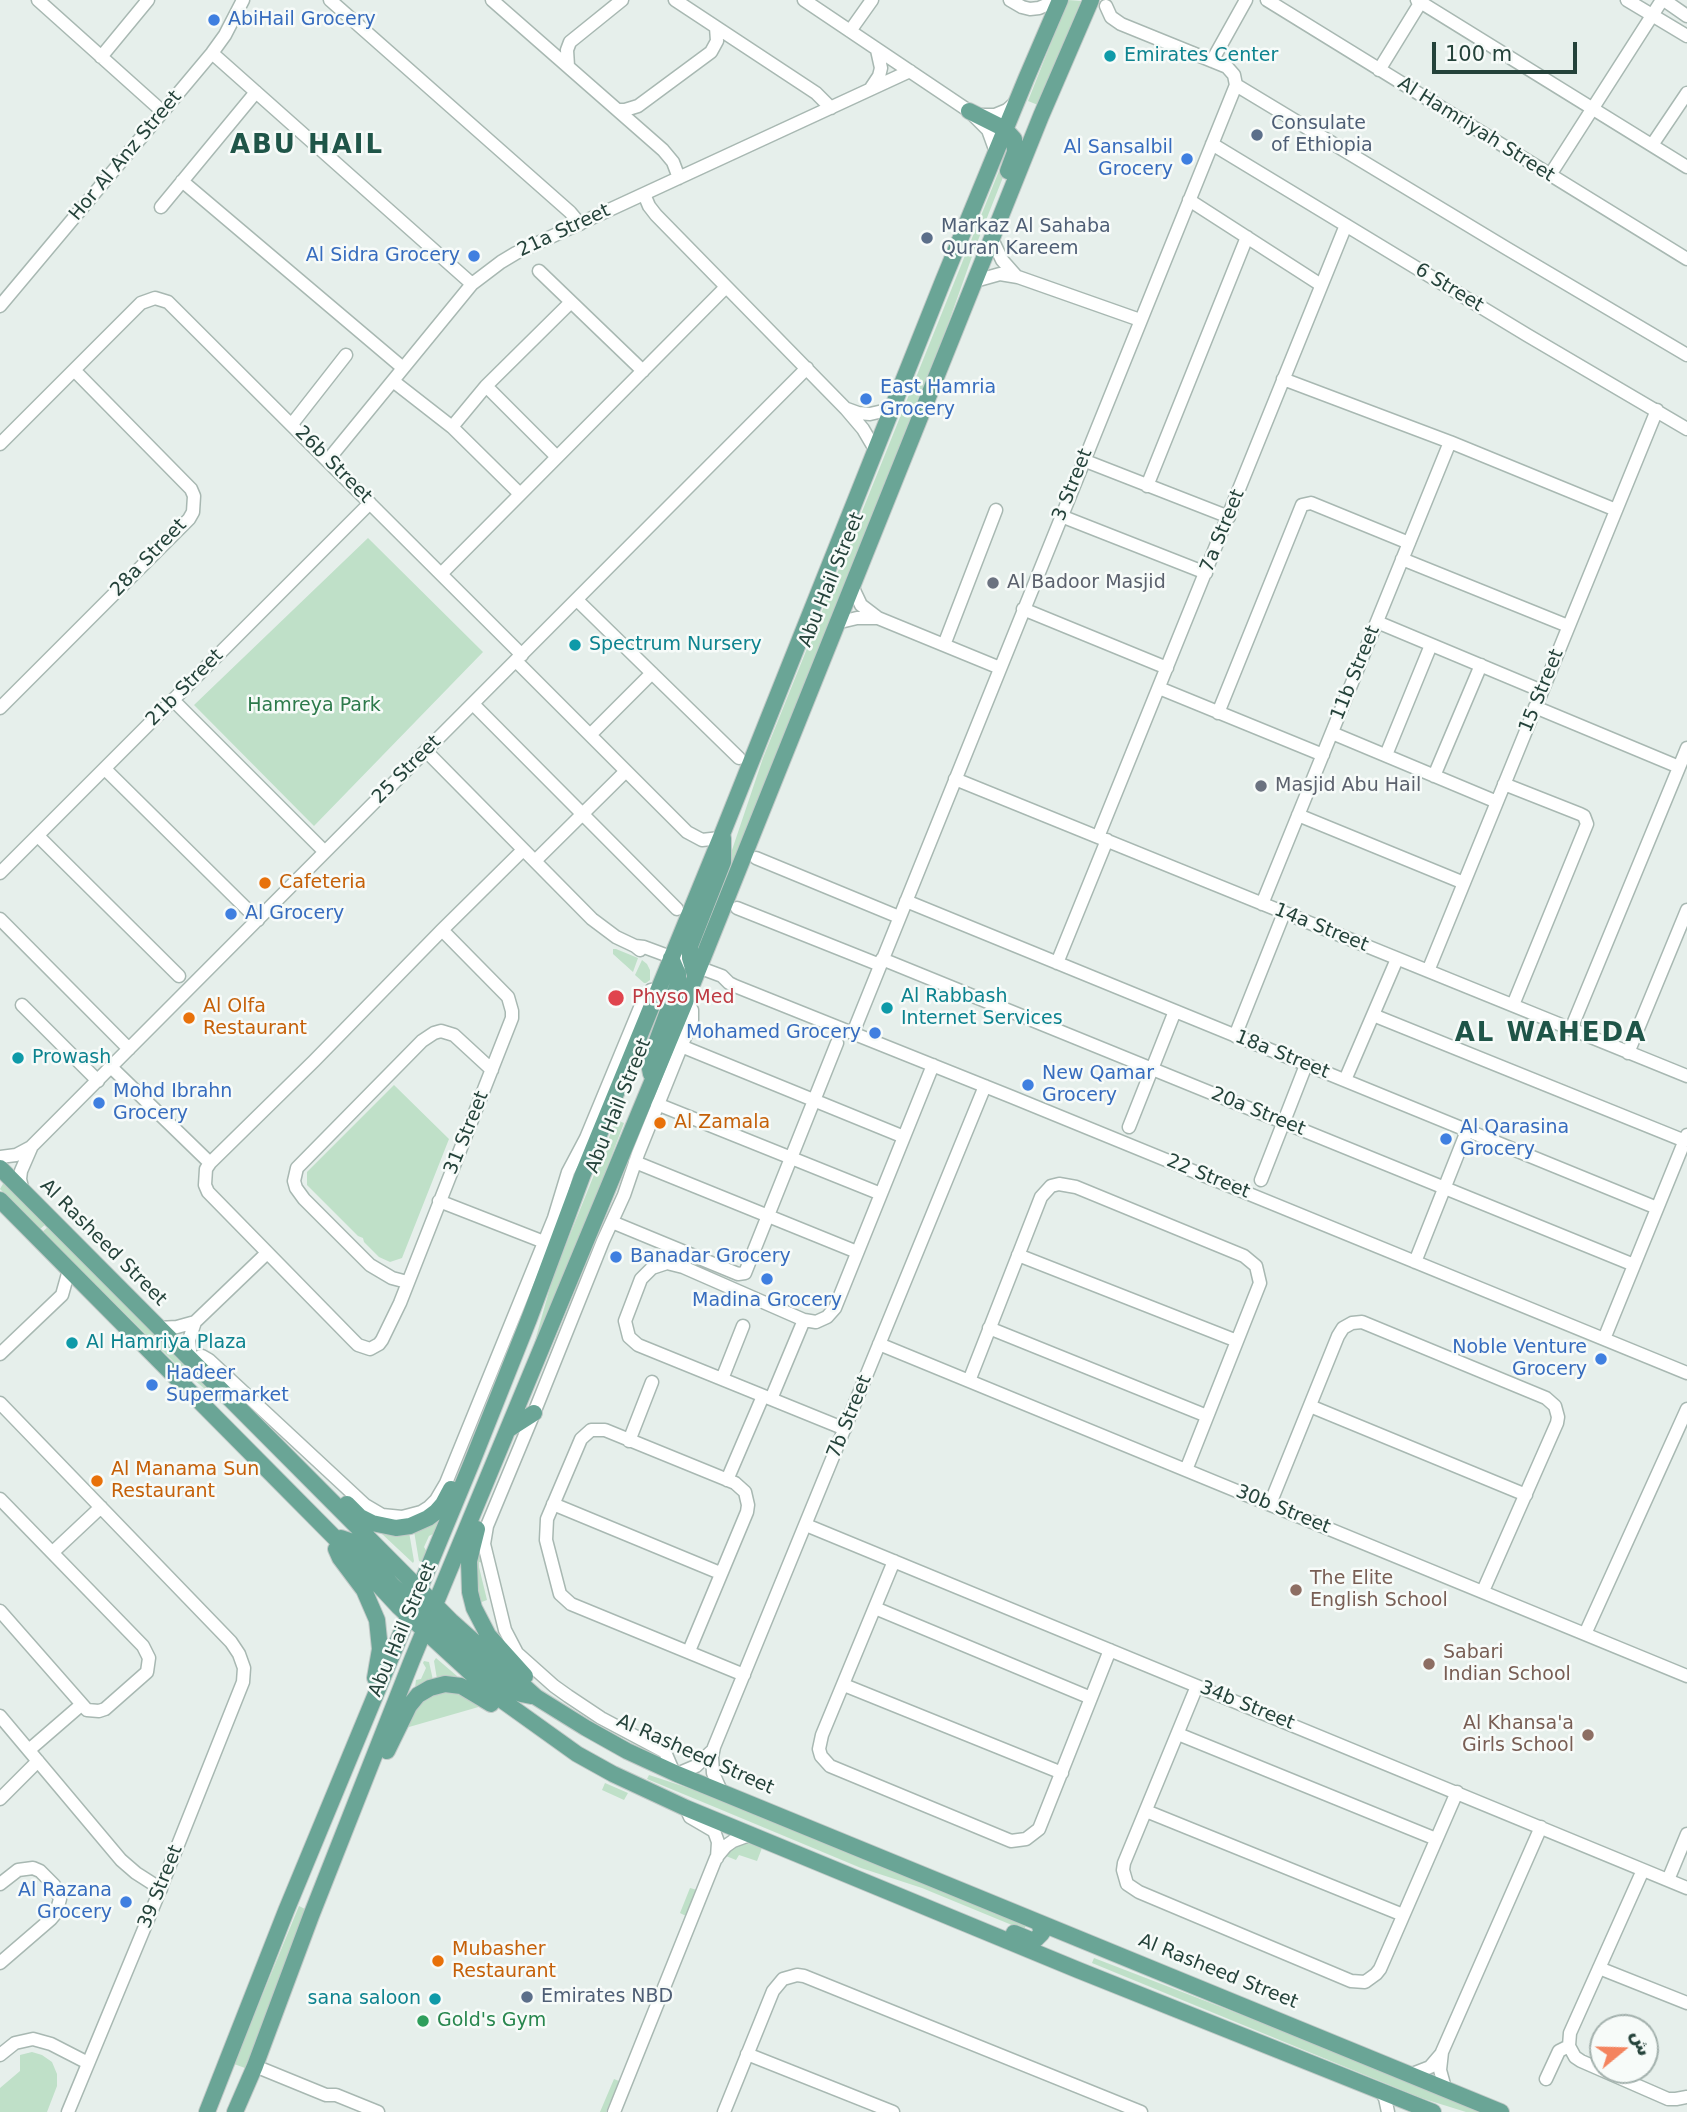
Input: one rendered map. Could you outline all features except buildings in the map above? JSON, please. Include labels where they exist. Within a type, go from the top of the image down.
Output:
[{"type":"main road","name":"Abu Hail Street","points":[[207,2112],[359,1734],[483,1492],[686,1000],[680,968],[723,862],[722,835],[1059,0]]},
{"type":"main road","name":"Abu Hail Street","points":[[472,1462],[522,1316],[660,989],[680,968],[791,741],[836,622],[1041,116],[1099,3]]},
{"type":"main road","points":[[969,111],[1005,129],[1014,139],[1016,146],[993,213],[993,235]]},
{"type":"main road","points":[[653,1079],[649,1064],[676,991],[680,968]]},
{"type":"main road","name":"Al Rasheed Street","points":[[0,1168],[321,1491],[474,1678],[577,1754],[686,1808],[1421,2110]]},
{"type":"main road","points":[[0,1200],[334,1537],[340,1558],[369,1600],[380,1635],[379,1663],[359,1720],[359,1734]]},
{"type":"main road","points":[[509,1429],[534,1413]]},
{"type":"main road","points":[[321,1491],[334,1494],[360,1517],[372,1523],[396,1528],[410,1526],[436,1512],[459,1474],[472,1462],[475,1475],[471,1498],[421,1611],[334,1834],[329,1869]]},
{"type":"main road","points":[[483,1492],[483,1511],[469,1561],[472,1600],[488,1635],[528,1679],[536,1697]]},
{"type":"main road","points":[[334,1537],[344,1538],[360,1549],[393,1586],[507,1688],[536,1697]]},
{"type":"main road","name":"Abu Hail Street","points":[[235,2112],[355,1803],[421,1611]]},
{"type":"main road","points":[[355,1803],[370,1786],[409,1706],[424,1691],[437,1685],[461,1686],[500,1710],[521,1715]]},
{"type":"main road","name":"Al Rasheed Street","points":[[536,1697],[627,1751],[675,1773],[1501,2112]]},
{"type":"main road","points":[[917,1902],[934,1900],[1031,1940],[1040,1937],[1042,1933],[1039,1923]]},
{"type":"main road","points":[[1078,1970],[1075,1956],[1083,1950],[1161,1982],[1180,1979]]},
{"type":"street","points":[[38,0],[163,112]]},
{"type":"street","points":[[101,57],[148,0]]},
{"type":"street","name":"Hor Al Anz Street","points":[[0,306],[212,53],[225,35],[243,0]]},
{"type":"street","points":[[330,0],[570,212],[580,224]]},
{"type":"street","points":[[492,0],[669,156],[679,178]]},
{"type":"street","points":[[568,66],[567,50],[570,42],[622,0]]},
{"type":"street","points":[[675,0],[816,93],[831,108]]},
{"type":"street","points":[[804,0],[969,111],[988,130],[996,152]]},
{"type":"street","points":[[850,32],[872,0]]},
{"type":"street","points":[[1010,0],[1030,9],[1059,0]]},
{"type":"street","points":[[1212,61],[1246,0]]},
{"type":"street","name":"Al Hamriyah Street","points":[[1267,0],[1550,175],[1685,252]]},
{"type":"street","points":[[1626,0],[1687,36]]},
{"type":"street","points":[[1550,175],[1663,0],[1687,16]]},
{"type":"street","points":[[1378,70],[1420,1],[1687,167]]},
{"type":"street","points":[[1099,3],[1121,24],[1230,69],[1236,85],[1687,355]]},
{"type":"street","points":[[618,110],[638,106],[711,52],[718,41],[716,27]]},
{"type":"street","points":[[868,91],[874,85],[881,68],[877,50]]},
{"type":"street","points":[[212,53],[472,284]]},
{"type":"street","name":"21a Street","points":[[328,460],[472,284],[500,262],[910,71]]},
{"type":"street","name":"3 Street","points":[[853,1033],[1236,85]]},
{"type":"street","points":[[161,206],[256,92]]},
{"type":"street","points":[[1652,145],[1687,93]]},
{"type":"street","points":[[969,111],[995,115],[1017,102]]},
{"type":"street","name":"6 Street","points":[[1212,144],[1687,429]]},
{"type":"street","points":[[182,181],[403,368]]},
{"type":"street","points":[[644,194],[652,211],[846,409],[863,429],[876,452]]},
{"type":"street","points":[[1189,200],[1321,285]]},
{"type":"street","name":"7a Street","points":[[1057,963],[1158,688],[1346,225]]},
{"type":"street","points":[[993,235],[1002,260],[1017,277]]},
{"type":"street","points":[[1147,486],[1247,237]]},
{"type":"street","points":[[539,271],[643,371]]},
{"type":"street","points":[[975,281],[1000,274],[1017,277],[1140,320]]},
{"type":"street","points":[[441,574],[726,286]]},
{"type":"street","name":"26b Street","points":[[74,370],[136,308],[148,300],[162,299],[168,302],[441,574],[590,735],[694,837],[710,840],[722,835]]},
{"type":"street","points":[[452,427],[486,386],[571,302]]},
{"type":"street","points":[[292,424],[346,355]]},
{"type":"street","name":"25 Street","points":[[0,1157],[16,1155],[31,1147],[807,368]]},
{"type":"street","points":[[0,444],[74,370]]},
{"type":"street","name":"28a Street","points":[[0,708],[189,519],[194,504],[191,489],[74,370]]},
{"type":"street","points":[[1283,379],[1450,442],[1616,510]]},
{"type":"street","points":[[393,381],[452,427],[520,494]]},
{"type":"street","points":[[486,386],[557,457]]},
{"type":"street","points":[[846,409],[870,414],[894,406]]},
{"type":"street","name":"15 Street","points":[[1428,971],[1657,410]]},
{"type":"street","name":"11b Street","points":[[1262,904],[1450,442]]},
{"type":"street","points":[[1083,460],[1229,517]]},
{"type":"street","name":"21b Street","points":[[0,873],[370,503]]},
{"type":"street","points":[[1219,713],[1302,505],[1311,503],[1409,543]]},
{"type":"street","points":[[944,645],[996,510]]},
{"type":"street","points":[[1061,516],[1206,573]]},
{"type":"street","points":[[1402,559],[1568,626]]},
{"type":"street","points":[[852,586],[861,605],[878,618],[1000,668]]},
{"type":"street","points":[[577,600],[739,758]]},
{"type":"street","points":[[1023,609],[1167,668]]},
{"type":"street","points":[[836,622],[878,618]]},
{"type":"street","points":[[1377,622],[1542,691]]},
{"type":"street","points":[[1386,755],[1432,645]]},
{"type":"street","points":[[1434,776],[1481,665]]},
{"type":"street","points":[[590,735],[652,673]]},
{"type":"street","points":[[1158,688],[1323,755]]},
{"type":"street","points":[[173,700],[326,852]]},
{"type":"street","points":[[473,704],[677,909]]},
{"type":"street","points":[[1535,707],[1679,767]]},
{"type":"street","points":[[1332,733],[1497,802]]},
{"type":"street","points":[[1571,1029],[1687,748]]},
{"type":"street","name":"22 Street","points":[[426,751],[599,925],[616,937],[644,947],[680,968],[719,984],[729,983],[1687,1373]]},
{"type":"street","points":[[105,769],[258,920]]},
{"type":"street","points":[[535,861],[626,771]]},
{"type":"street","name":"14a Street","points":[[955,779],[1687,1076]]},
{"type":"street","points":[[1504,785],[1580,814],[1584,816],[1587,824],[1513,1005]]},
{"type":"street","points":[[1298,815],[1464,883]]},
{"type":"street","points":[[38,835],[179,976]]},
{"type":"street","points":[[523,850],[210,1163],[204,1177],[208,1192],[267,1253],[195,1322],[189,1340],[191,1360],[202,1356],[209,1360],[365,1505],[382,1515],[402,1517],[421,1512],[442,1492],[522,1316],[568,1172],[586,1138],[644,998],[651,990],[660,989]]},
{"type":"street","points":[[756,858],[899,917]]},
{"type":"street","name":"18a Street","points":[[906,901],[1657,1208]]},
{"type":"street","name":"20a Street","points":[[737,908],[881,962],[1634,1265]]},
{"type":"street","points":[[1629,1053],[1687,910]]},
{"type":"street","points":[[1235,1036],[1284,913]]},
{"type":"street","points":[[0,919],[129,1049]]},
{"type":"street","name":"31 Street","points":[[267,1253],[353,1340],[370,1349],[379,1344],[387,1332],[510,1025],[511,1004],[503,992],[442,930]]},
{"type":"street","points":[[1345,1080],[1397,958]]},
{"type":"street","points":[[675,1773],[665,1752],[601,1718],[554,1686],[523,1660],[507,1639],[485,1556],[485,1535],[624,1195],[693,1015],[686,1000]]},
{"type":"street","points":[[22,1005],[98,1081]]},
{"type":"street","points":[[1129,1127],[1175,1011]]},
{"type":"street","points":[[1373,1015],[1686,1138],[1604,1339]]},
{"type":"street","points":[[407,1282],[392,1278],[370,1265],[304,1199],[296,1188],[297,1168],[422,1041],[434,1033],[441,1031],[454,1035],[492,1070]]},
{"type":"street","points":[[612,1222],[740,1275],[747,1271],[838,1043]]},
{"type":"street","points":[[681,1046],[904,1137]]},
{"type":"street","points":[[845,1429],[638,1345],[632,1342],[626,1332],[625,1321],[641,1279],[646,1273],[659,1265],[675,1264],[810,1321],[832,1313],[933,1065]]},
{"type":"street","points":[[1261,1180],[1306,1065]]},
{"type":"street","points":[[111,1067],[210,1163]]},
{"type":"street","name":"7b Street","points":[[721,1791],[713,1773],[714,1747],[985,1086]]},
{"type":"street","points":[[657,1104],[881,1194]]},
{"type":"street","points":[[1415,1262],[1467,1130]]},
{"type":"street","points":[[23,1192],[21,1171],[31,1147]]},
{"type":"street","points":[[635,1162],[857,1252]]},
{"type":"street","points":[[969,1381],[1041,1197],[1051,1186],[1076,1186],[1244,1256],[1256,1266],[1260,1283],[1186,1470]]},
{"type":"street","points":[[439,1201],[544,1242]]},
{"type":"street","points":[[1018,1255],[1237,1340]]},
{"type":"street","points":[[62,1295],[69,1270]]},
{"type":"street","points":[[0,1354],[62,1295],[75,1290],[89,1290]]},
{"type":"street","points":[[727,1480],[767,1397],[810,1321]]},
{"type":"street","points":[[158,1328],[195,1322]]},
{"type":"street","points":[[1270,1504],[1338,1336],[1343,1328],[1362,1322],[1546,1398],[1555,1406],[1557,1423],[1483,1591]]},
{"type":"street","points":[[722,1379],[743,1326]]},
{"type":"street","points":[[989,1328],[1207,1416]]},
{"type":"street","name":"30b Street","points":[[879,1344],[1687,1676]]},
{"type":"street","points":[[629,1441],[652,1382]]},
{"type":"street","points":[[0,1403],[101,1507],[53,1552]]},
{"type":"street","points":[[1310,1406],[1526,1495]]},
{"type":"street","points":[[1586,1634],[1687,1409]]},
{"type":"street","points":[[688,1651],[747,1512],[748,1498],[741,1487],[727,1480],[629,1441],[598,1429],[585,1434],[547,1519],[546,1540],[558,1590],[563,1598],[576,1606],[744,1675]]},
{"type":"street","points":[[0,1499],[143,1646],[149,1658],[147,1672],[105,1709],[92,1711],[81,1705],[0,1611]]},
{"type":"street","points":[[553,1504],[720,1573]]},
{"type":"street","name":"39 Street","points":[[68,2112],[243,1682],[244,1668],[231,1642],[101,1507]]},
{"type":"street","name":"34b Street","points":[[806,1525],[1687,1888]]},
{"type":"street","points":[[894,1561],[820,1742],[821,1756],[830,1766],[1011,1841],[1026,1839],[1039,1829],[1110,1650]]},
{"type":"street","points":[[875,1608],[1091,1698]]},
{"type":"street","points":[[844,1685],[1062,1773]]},
{"type":"street","points":[[1197,1686],[1124,1863],[1127,1884],[1139,1892],[1351,1981],[1365,1982],[1380,1969],[1457,1792]]},
{"type":"street","points":[[29,1750],[81,1705]]},
{"type":"street","points":[[0,1716],[121,1860],[158,1895]]},
{"type":"street","points":[[1178,1734],[1436,1839]]},
{"type":"street","name":"7b Street","points":[[675,1773],[703,1761],[714,1747]]},
{"type":"street","points":[[1,1798],[41,1764]]},
{"type":"street","points":[[615,2112],[716,1858],[718,1842],[714,1831],[690,1817],[686,1808]]},
{"type":"street","points":[[1146,1811],[1403,1915]]},
{"type":"street","points":[[1412,2074],[1430,2067],[1442,2052],[1541,1827]]},
{"type":"street","points":[[716,1858],[726,1846],[752,1834]]},
{"type":"street","points":[[1668,1880],[1687,1834]]},
{"type":"street","points":[[0,1884],[18,1870],[33,1868],[46,1875],[58,1891],[60,1899],[56,1913],[0,1963]]},
{"type":"street","points":[[1643,1870],[1570,2033],[1569,2046],[1581,2061],[1668,2099],[1686,2098]]},
{"type":"street","points":[[1600,1968],[1687,2003]]},
{"type":"street","points":[[724,2112],[773,1990],[777,1984],[791,1976],[804,1976],[1141,2112]]},
{"type":"street","points":[[0,2055],[15,2043],[33,2039],[51,2044],[88,2063]]},
{"type":"street","points":[[1546,2079],[1559,2051],[1569,2046]]},
{"type":"street","points":[[1442,2052],[1440,2070],[1445,2088]]},
{"type":"street","points":[[747,2054],[893,2112]]},
{"type":"street","points":[[256,2063],[326,2095],[336,2095],[378,2112]]},
{"type":"street","points":[[1380,2091],[1385,2098],[1388,2112]]},
{"type":"green space","points":[[1068,0],[1081,1],[1038,105],[1028,101]]},
{"type":"green space","points":[[1005,156],[1011,157],[947,327],[704,933],[701,932],[763,758]]},
{"type":"green space","name":"Hamreya Park","points":[[368,538],[483,652],[314,826],[194,705]]},
{"type":"green space","points":[[613,949],[638,958],[633,972],[613,954]]},
{"type":"green space","points":[[642,960],[650,970],[650,980],[646,983],[635,975]]},
{"type":"green space","points":[[394,1085],[449,1139],[402,1258],[390,1262],[379,1257],[363,1238],[307,1185],[307,1172]]},
{"type":"green space","points":[[616,1120],[624,1123],[573,1258],[531,1355],[553,1277]]},
{"type":"green space","points":[[4,1182],[46,1224],[40,1229],[0,1189]]},
{"type":"green space","points":[[48,1227],[225,1406],[180,1368],[42,1232]]},
{"type":"green space","points":[[440,1518],[424,1547],[427,1552],[422,1562],[419,1561],[414,1531]]},
{"type":"green space","points":[[409,1532],[414,1561],[413,1563],[381,1533]]},
{"type":"green space","points":[[479,1542],[483,1563],[479,1562],[479,1567],[487,1600],[479,1603],[474,1581]]},
{"type":"green space","points":[[436,1658],[457,1677],[437,1679],[434,1661]]},
{"type":"green space","points":[[424,1661],[429,1662],[433,1680],[415,1688],[416,1680],[421,1679],[426,1668]]},
{"type":"green space","points":[[438,1692],[457,1692],[482,1706],[409,1727],[406,1725],[416,1706]]},
{"type":"green space","points":[[649,1775],[716,1797],[1026,1925],[1024,1930],[922,1888],[861,1868],[647,1779]]},
{"type":"green space","points":[[605,1783],[628,1793],[624,1800],[602,1790]]},
{"type":"green space","points":[[745,1842],[762,1848],[757,1861],[739,1855],[736,1860],[726,1856],[732,1848]]},
{"type":"green space","points":[[690,1888],[697,1890],[686,1916],[680,1913]]},
{"type":"green space","points":[[299,1906],[305,1909],[292,1951],[245,2068],[234,2064]]},
{"type":"green space","points":[[1094,1958],[1484,2112],[1466,2112],[1421,2098],[1092,1963]]},
{"type":"green space","points":[[32,2052],[52,2062],[57,2074],[57,2086],[47,2112],[0,2112],[0,2088],[20,2071],[20,2055]]},
{"type":"green space","points":[[614,2079],[619,2081],[606,2112],[600,2112]]},
{"type":"place","name":"AbiHail Grocery","points":[[214,20]]},
{"type":"place","name":"Emirates Center","points":[[1110,56]]},
{"type":"place","name":"Consulate of Ethiopia","points":[[1257,135]]},
{"type":"place","name":"Al Sansalbil Grocery","points":[[1187,159]]},
{"type":"place","name":"Markaz Al Sahaba Quran Kareem","points":[[927,238]]},
{"type":"place","name":"Al Sidra Grocery","points":[[474,256]]},
{"type":"place","name":"East Hamria Grocery","points":[[866,399]]},
{"type":"place","name":"Al Badoor Masjid","points":[[993,583]]},
{"type":"place","name":"Spectrum Nursery","points":[[575,645]]},
{"type":"place","name":"Masjid Abu Hail","points":[[1261,786]]},
{"type":"place","name":"Cafeteria","points":[[265,883]]},
{"type":"place","name":"Al Grocery","points":[[231,914]]},
{"type":"place","name":"Physo Med","points":[[616,998]]},
{"type":"place","name":"Al Rabbash Internet Services","points":[[887,1008]]},
{"type":"place","name":"Al Olfa Restaurant","points":[[189,1018]]},
{"type":"place","name":"Mohamed Grocery","points":[[875,1033]]},
{"type":"place","name":"Prowash","points":[[18,1058]]},
{"type":"place","name":"New Qamar Grocery","points":[[1028,1085]]},
{"type":"place","name":"Mohd Ibrahn Grocery","points":[[99,1103]]},
{"type":"place","name":"Al Zamala","points":[[660,1123]]},
{"type":"place","name":"Al Qarasina Grocery","points":[[1446,1139]]},
{"type":"place","name":"Banadar Grocery","points":[[616,1257]]},
{"type":"place","name":"Madina Grocery","points":[[767,1279]]},
{"type":"place","name":"Al Hamriya Plaza","points":[[72,1343]]},
{"type":"place","name":"Noble Venture Grocery","points":[[1601,1359]]},
{"type":"place","name":"Hadeer Supermarket","points":[[152,1385]]},
{"type":"place","name":"Al Manama Sun Restaurant","points":[[97,1481]]},
{"type":"place","name":"The Elite English School","points":[[1296,1590]]},
{"type":"place","name":"Sabari Indian School","points":[[1429,1664]]},
{"type":"place","name":"Al Khansa'a Girls School","points":[[1588,1735]]},
{"type":"place","name":"Al Razana Grocery","points":[[126,1902]]},
{"type":"place","name":"Mubasher Restaurant","points":[[438,1961]]},
{"type":"place","name":"Emirates NBD","points":[[527,1997]]},
{"type":"place","name":"sana saloon","points":[[435,1999]]},
{"type":"place","name":"Gold's Gym","points":[[423,2021]]},
{"type":"district","name":"ABU HAIL","points":[[307,146]]},
{"type":"district","name":"AL WAHEDA","points":[[1551,1034]]}]
